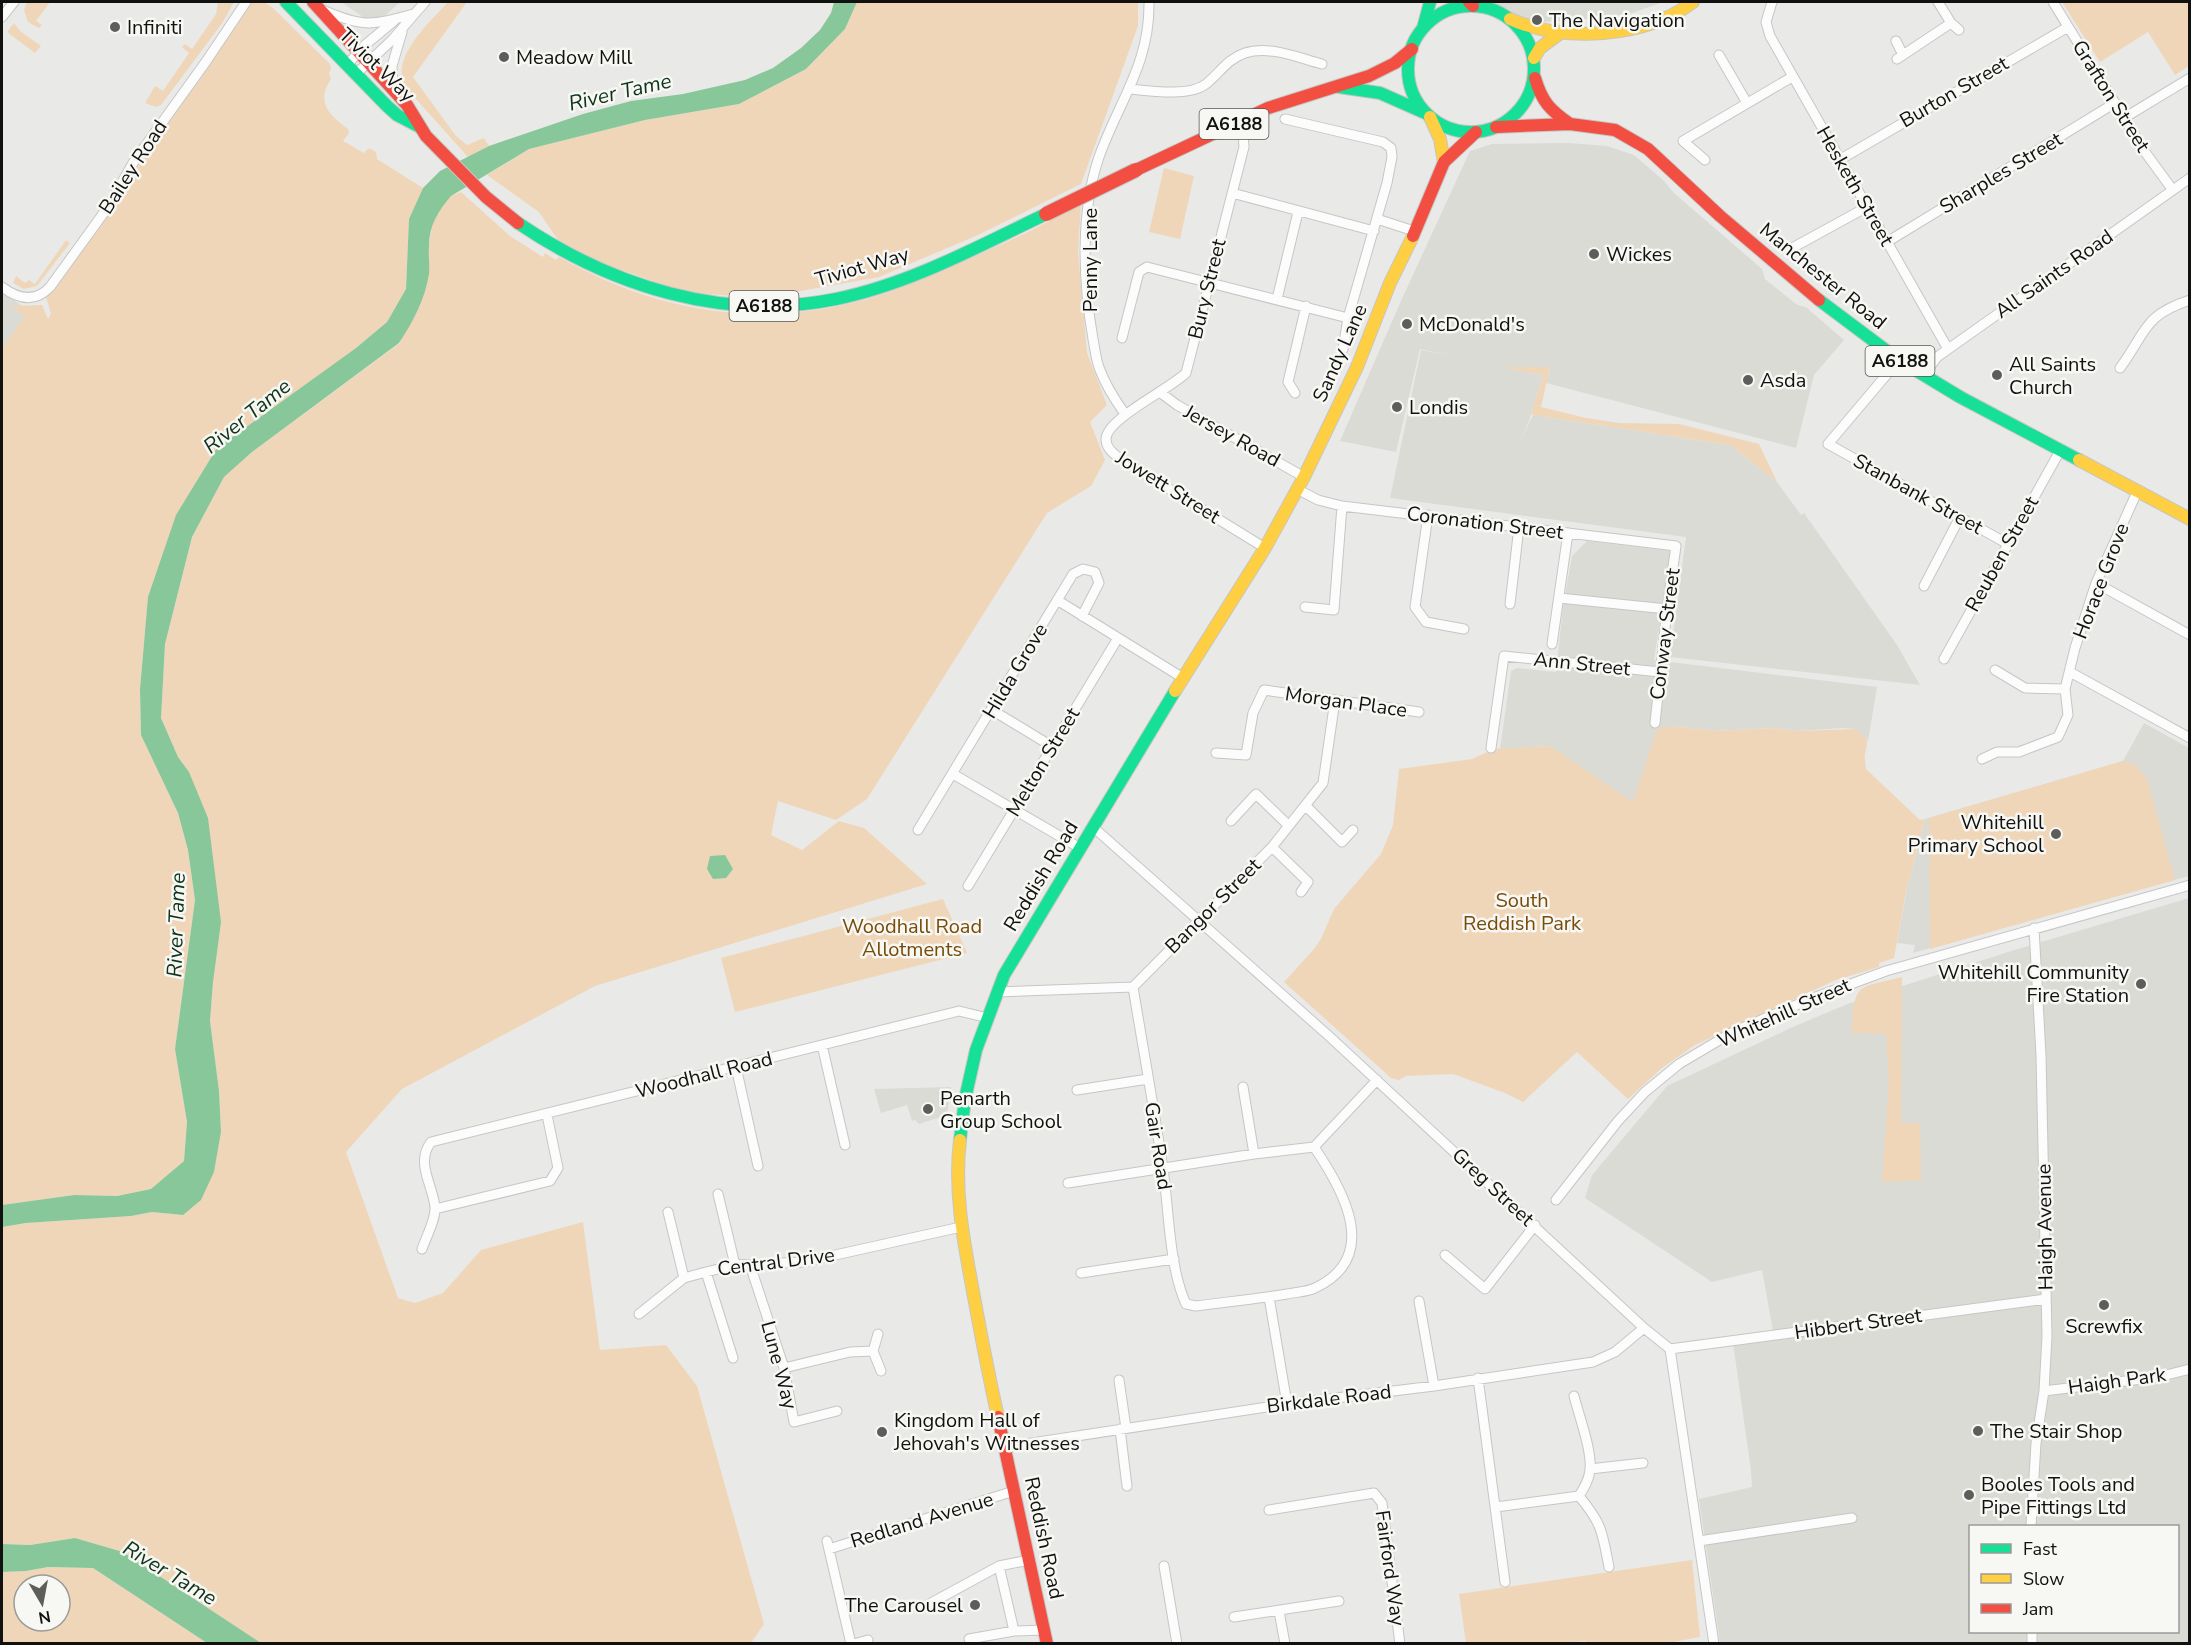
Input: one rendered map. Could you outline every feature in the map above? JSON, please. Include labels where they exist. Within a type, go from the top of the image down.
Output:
[{"type":"main road","name":"Tiviot Way","points":[[286,2],[397,115],[418,126]]},
{"type":"main road","points":[[1430,2],[1423,28],[1412,49],[1408,66],[1410,84],[1416,100],[1429,116],[1443,145],[1444,162]]},
{"type":"main road","points":[[1423,28],[1437,16],[1471,4],[1495,11],[1531,28],[1563,32],[1622,29],[1651,25],[1684,9],[1693,2]]},
{"type":"main road","name":"Tiviot Way","points":[[316,5],[407,105],[418,126],[489,201],[534,234],[593,267],[634,284],[688,299],[740,306],[792,306],[837,298],[888,284],[950,259],[1268,108],[1378,72],[1395,63],[1412,49]]},
{"type":"main road","points":[[1429,116],[1442,125],[1458,131],[1476,132],[1496,127],[1511,118],[1523,106],[1531,90],[1534,58],[1530,45],[1510,19]]},
{"type":"main road","points":[[1534,58],[1540,48],[1563,32]]},
{"type":"main road","name":"Manchester Road","points":[[1534,73],[1539,93],[1546,107],[1570,124]]},
{"type":"main road","name":"Tiviot Way","points":[[1335,87],[1380,93],[1402,101],[1429,116]]},
{"type":"main road","name":"Manchester Road","points":[[1496,127],[1570,124],[1610,129],[1648,149],[1720,216],[1811,294],[1899,360],[1960,397],[2190,519]]},
{"type":"main road","name":"Sandy Lane","points":[[1300,483],[1357,368],[1390,283],[1444,162],[1476,132]]},
{"type":"main road","name":"Reddish Road","points":[[1045,1637],[983,1350],[961,1227],[958,1159],[965,1099],[976,1050],[1004,975],[1183,678],[1265,548],[1300,483]]},
{"type":"street","points":[[2,17],[14,2]]},
{"type":"street","name":"Bailey Road","points":[[2,287],[16,296],[25,298],[38,296],[50,287],[108,207],[128,170],[246,2]]},
{"type":"street","points":[[351,70],[403,27],[425,2]]},
{"type":"street","name":"Penny Lane","points":[[1125,414],[1106,385],[1099,369],[1095,349],[1088,298],[1086,217],[1099,159],[1130,89],[1147,41],[1149,2]]},
{"type":"street","name":"Hesketh Street","points":[[1772,2],[1766,22],[1770,36],[1948,349]]},
{"type":"street","points":[[1938,2],[1951,23],[1959,30]]},
{"type":"street","name":"Grafton Street","points":[[2053,2],[2124,118],[2172,189]]},
{"type":"street","points":[[316,5],[354,23],[382,23],[413,14]]},
{"type":"street","points":[[351,70],[396,19]]},
{"type":"street","points":[[1896,40],[1900,57],[1951,23]]},
{"type":"street","points":[[393,89],[392,66],[403,27]]},
{"type":"street","name":"Burton Street","points":[[1841,159],[2068,27]]},
{"type":"street","points":[[1130,89],[1162,92],[1190,90],[1205,85],[1227,62],[1246,52],[1269,51],[1322,64]]},
{"type":"street","points":[[1719,55],[1747,103]]},
{"type":"street","points":[[1705,160],[1680,138],[1792,77]]},
{"type":"street","points":[[2124,118],[2190,78]]},
{"type":"street","name":"Sharples Street","points":[[1887,242],[2115,103]]},
{"type":"street","name":"Sandy Lane","points":[[1285,119],[1383,142],[1391,148],[1392,157],[1374,231],[1348,318],[1343,349]]},
{"type":"street","name":"Bury Street","points":[[1125,414],[1161,393],[1186,374],[1244,147],[1243,134]]},
{"type":"street","name":"All Saints Road","points":[[1924,375],[1933,360],[2190,178]]},
{"type":"street","points":[[1232,194],[1374,231]]},
{"type":"street","points":[[1794,247],[1867,207]]},
{"type":"street","points":[[1277,299],[1298,212]]},
{"type":"street","points":[[1377,219],[1414,231]]},
{"type":"street","points":[[1122,338],[1139,272],[1147,267],[1348,318]]},
{"type":"street","points":[[2120,368],[2151,320],[2169,307],[2190,300]]},
{"type":"street","points":[[1295,393],[1288,382],[1306,306]]},
{"type":"street","name":"Stanbank Street","points":[[1899,360],[1828,444],[2008,544]]},
{"type":"street","name":"Jersey Road","points":[[1161,393],[1300,483]]},
{"type":"street","name":"Jowett Street","points":[[1125,414],[1108,430],[1106,439],[1109,450],[1265,548]]},
{"type":"street","name":"Reuben Street","points":[[1944,659],[2061,449]]},
{"type":"street","name":"Coronation Street","points":[[1300,483],[1318,500],[1342,506],[1676,546]]},
{"type":"street","name":"Horace Grove","points":[[1982,759],[1997,752],[2019,752],[2058,737],[2068,715],[2066,689],[2075,648],[2096,583],[2137,492]]},
{"type":"street","points":[[1305,607],[1334,610],[1342,506]]},
{"type":"street","points":[[1428,516],[1415,607],[1426,622],[1464,628]]},
{"type":"street","points":[[1924,586],[1960,517]]},
{"type":"street","points":[[1510,604],[1519,527]]},
{"type":"street","points":[[1552,644],[1568,533]]},
{"type":"street","name":"Conway Street","points":[[1655,723],[1676,546]]},
{"type":"street","name":"Hilda Grove","points":[[918,830],[1073,574],[1083,569],[1095,572],[1100,583],[1082,616]]},
{"type":"street","points":[[2096,583],[2190,635]]},
{"type":"street","points":[[1559,598],[1667,609]]},
{"type":"street","points":[[1057,600],[1183,678]]},
{"type":"street","name":"Melton Street","points":[[968,886],[1118,638]]},
{"type":"street","name":"Ann Street","points":[[1491,748],[1504,656],[1660,672]]},
{"type":"street","points":[[1995,670],[2025,688],[2066,689]]},
{"type":"street","points":[[2070,672],[2190,738]]},
{"type":"street","name":"Morgan Place","points":[[1216,753],[1246,754],[1253,713],[1264,690],[1419,712]]},
{"type":"street","name":"Bangor Street","points":[[1133,987],[1272,847],[1323,783],[1335,700]]},
{"type":"street","points":[[992,710],[1053,747]]},
{"type":"street","points":[[953,774],[1080,848]]},
{"type":"street","points":[[1231,821],[1256,794],[1288,825]]},
{"type":"street","points":[[1306,806],[1342,842],[1353,830]]},
{"type":"street","name":"Greg Street","points":[[1093,827],[1199,919],[1377,1080],[1644,1328],[1670,1349]]},
{"type":"street","points":[[1272,847],[1308,882],[1301,892]]},
{"type":"street","name":"Whitehill Street","points":[[1556,1200],[1618,1121],[1645,1092],[1679,1064],[1733,1032],[1808,1000],[1886,971],[2190,885]]},
{"type":"street","name":"Haigh Avenue","points":[[2031,1525],[2036,1443],[2047,1336],[2041,1055],[2034,928]]},
{"type":"street","points":[[998,992],[1133,987]]},
{"type":"street","name":"Gair Road","points":[[1133,987],[1174,1259],[1182,1296],[1186,1304],[1196,1306],[1269,1297]]},
{"type":"street","name":"Woodhall Road","points":[[435,1209],[424,1162],[424,1151],[430,1142],[959,1011],[988,1017]]},
{"type":"street","points":[[822,1045],[844,1145]]},
{"type":"street","points":[[736,1067],[758,1166]]},
{"type":"street","points":[[1077,1090],[1148,1079]]},
{"type":"street","points":[[1068,1183],[1314,1147],[1377,1080]]},
{"type":"street","points":[[1243,1088],[1254,1154]]},
{"type":"street","points":[[422,1249],[435,1209],[550,1181],[558,1168],[547,1114]]},
{"type":"street","points":[[1287,1404],[1269,1297],[1314,1289],[1335,1275],[1348,1259],[1353,1238],[1349,1215],[1329,1169],[1314,1147]]},
{"type":"street","points":[[718,1194],[735,1265]]},
{"type":"street","points":[[668,1212],[684,1278]]},
{"type":"street","points":[[1445,1255],[1485,1289],[1535,1225]]},
{"type":"street","name":"Central Drive","points":[[639,1314],[684,1278],[706,1272],[735,1265],[804,1262],[961,1227]]},
{"type":"street","points":[[1081,1273],[1174,1259]]},
{"type":"street","name":"Lune Way","points":[[750,1265],[784,1368],[794,1422],[837,1411]]},
{"type":"street","points":[[706,1272],[733,1358]]},
{"type":"street","name":"Hibbert Street","points":[[1670,1349],[2046,1299]]},
{"type":"street","points":[[1419,1301],[1434,1386]]},
{"type":"street","name":"Birkdale Road","points":[[1005,1447],[1287,1404],[1434,1386],[1593,1362],[1615,1352],[1644,1328]]},
{"type":"street","points":[[878,1335],[873,1351],[881,1371]]},
{"type":"street","points":[[1670,1349],[1714,1644]]},
{"type":"street","points":[[784,1368],[850,1352],[873,1351]]},
{"type":"street","name":"Haigh Park","points":[[2043,1391],[2158,1377],[2190,1369]]},
{"type":"street","points":[[1478,1378],[1505,1582]]},
{"type":"street","points":[[1119,1380],[1128,1486]]},
{"type":"street","points":[[1574,1396],[1585,1436],[1590,1469],[1587,1483],[1579,1496]]},
{"type":"street","points":[[1590,1469],[1643,1463]]},
{"type":"street","name":"Redland Avenue","points":[[868,1640],[852,1644],[828,1545],[1014,1491]]},
{"type":"street","name":"Fairford Way","points":[[1269,1510],[1374,1493],[1382,1503],[1400,1644]]},
{"type":"street","points":[[1496,1507],[1579,1496]]},
{"type":"street","points":[[1579,1496],[1601,1528],[1609,1567]]},
{"type":"street","points":[[1699,1541],[1852,1518]]},
{"type":"street","points":[[920,1609],[999,1566],[1029,1560]]},
{"type":"street","points":[[999,1566],[1014,1631]]},
{"type":"street","points":[[1164,1566],[1177,1644]]},
{"type":"street","points":[[1234,1617],[1339,1601]]},
{"type":"street","points":[[1279,1611],[1285,1644]]},
{"type":"street","points":[[969,1639],[1014,1631],[1045,1637]]},
{"type":"shaded area","points":[[341,2],[400,2],[375,25]]},
{"type":"shaded area","points":[[834,2],[857,2],[845,29],[806,69],[739,104],[645,120],[529,149],[451,196],[438,213],[429,239],[429,274],[425,292],[414,319],[399,343],[252,452],[224,477],[192,537],[165,644],[161,718],[178,757],[189,772],[208,818],[221,922],[210,1021],[219,1091],[221,1132],[214,1172],[201,1200],[183,1215],[152,1212],[131,1216],[26,1223],[2,1227],[2,1205],[74,1195],[117,1196],[151,1189],[184,1161],[187,1122],[175,1049],[195,900],[188,850],[178,813],[141,735],[140,689],[148,597],[176,515],[217,448],[356,348],[387,322],[406,289],[409,219],[423,188],[440,171],[489,146],[583,114],[631,101],[683,94],[745,80],[773,68],[801,48],[820,30],[831,13]]},
{"type":"shaded area","points":[[1492,2],[1663,2],[1632,13],[1602,18],[1545,22],[1520,19]]},
{"type":"shaded area","points":[[1569,143],[1607,146],[1634,155],[1762,269],[1765,279],[1796,304],[1807,308],[1844,340],[1814,375],[1796,448],[1546,383],[1550,368],[1506,368],[1543,375],[1529,421],[1520,441],[1533,415],[1730,445],[1777,482],[1801,515],[1804,513],[1897,645],[1920,685],[1670,657],[1686,537],[1390,498],[1421,350],[1452,356],[1420,349],[1396,452],[1340,441],[1470,151],[1492,144]]},
{"type":"shaded area","points":[[2,291],[41,320],[2,376]]},
{"type":"shaded area","points":[[1587,541],[1671,551],[1654,660],[1877,687],[1868,741],[1856,729],[1796,731],[1771,728],[1717,731],[1674,726],[1633,803],[1550,746],[1500,749],[1511,671],[1517,668],[1556,672],[1563,607],[1572,556]]},
{"type":"shaded area","name":"Whitehill Primary School","points":[[2144,723],[2189,748],[2189,876],[1913,953],[1915,945],[1897,943],[1907,889],[1925,819],[2123,761]]},
{"type":"shaded area","points":[[725,855],[733,869],[726,878],[713,879],[707,869],[710,856]]},
{"type":"shaded area","points":[[2189,898],[2189,1643],[1720,1643],[1699,1499],[1752,1487],[1733,1343],[1773,1331],[1762,1270],[1712,1282],[1585,1198],[1592,1175],[1667,1086],[1850,1003],[2008,952]]},
{"type":"shaded area","name":"Penarth Group School","points":[[951,1087],[947,1115],[919,1124],[915,1120],[912,1121],[907,1105],[881,1113],[874,1089]]},
{"type":"shaded area","points":[[75,1538],[123,1552],[261,1643],[207,1643],[93,1568],[48,1567],[2,1572],[2,1544],[30,1545]]},
{"type":"green space","points":[[27,2],[50,2],[36,21],[42,25],[39,28],[28,22],[24,10]]},
{"type":"green space","points":[[218,2],[234,2],[223,22],[161,105],[156,107],[145,103],[155,86],[163,91],[189,53],[182,47],[185,44],[192,49],[216,14]]},
{"type":"green space","points":[[251,2],[264,2],[273,8],[330,64],[331,79],[326,87],[325,102],[330,113],[348,129],[349,133],[343,141],[364,153],[369,148],[376,152],[377,159],[423,188],[409,219],[406,289],[387,322],[356,348],[217,448],[148,597],[140,689],[141,735],[178,813],[188,850],[195,900],[175,1049],[187,1122],[184,1161],[151,1189],[117,1196],[74,1195],[2,1205],[2,349],[25,316],[13,308],[14,306],[42,305],[48,319],[51,314],[46,297],[119,200],[130,176]]},
{"type":"green space","points":[[448,2],[467,2],[413,77],[456,136],[467,145],[484,138],[489,146],[468,157],[406,88],[402,77],[402,65],[407,53],[422,30]]},
{"type":"green space","points":[[857,2],[1138,2],[1138,26],[1081,184],[978,235],[879,277],[795,292],[733,296],[685,292],[598,262],[558,240],[539,212],[487,175],[529,149],[645,120],[739,104],[806,69],[845,29]]},
{"type":"green space","points":[[2062,2],[2189,2],[2189,66],[2175,75],[2148,32],[2100,62]]},
{"type":"green space","points":[[14,23],[20,31],[41,46],[35,53],[7,32]]},
{"type":"green space","points":[[1164,168],[1194,176],[1180,239],[1149,232]]},
{"type":"green space","points":[[461,192],[510,236],[543,257],[545,253],[556,260],[559,257],[630,290],[666,301],[703,309],[740,313],[817,310],[881,295],[1003,244],[1081,204],[1078,251],[1087,353],[1107,405],[1090,422],[1105,460],[1091,486],[1047,513],[867,799],[836,820],[778,801],[771,835],[802,850],[839,821],[864,828],[927,884],[595,986],[402,1089],[346,1152],[398,1298],[415,1303],[443,1293],[481,1250],[583,1222],[600,1350],[666,1345],[697,1386],[764,1624],[751,1643],[261,1643],[123,1552],[75,1538],[30,1545],[2,1544],[2,1227],[26,1223],[131,1216],[152,1212],[183,1215],[214,1172],[221,1132],[219,1091],[210,1021],[213,982],[189,772],[178,757],[161,718],[165,644],[192,537],[224,477],[252,452],[400,343],[429,244],[433,221],[451,196]]},
{"type":"green space","points":[[66,240],[70,243],[37,286],[24,289],[13,283],[16,276],[25,283],[29,280],[35,284]]},
{"type":"green space","points":[[1500,367],[1550,367],[1541,407],[1619,423],[1679,424],[1759,444],[1777,482],[1730,445],[1533,415],[1531,414],[1543,375]]},
{"type":"green space","name":"South Reddish Park","points":[[1674,726],[1717,731],[1771,728],[1796,731],[1856,729],[1865,738],[1867,742],[1866,769],[1920,820],[1925,819],[1906,892],[1894,958],[1879,963],[1879,967],[1836,980],[1695,1045],[1662,1068],[1628,1099],[1577,1052],[1523,1102],[1453,1074],[1406,1076],[1399,1080],[1391,1078],[1284,982],[1321,939],[1334,909],[1381,854],[1393,825],[1399,769],[1472,759],[1494,749],[1550,746],[1633,802],[1657,729]]},
{"type":"green space","name":"Whitehill Primary School","points":[[2123,761],[2136,765],[2147,779],[2175,880],[1930,949],[1929,818]]},
{"type":"green space","name":"Woodhall Road Allotments","points":[[943,899],[967,953],[735,1012],[721,958]]},
{"type":"green space","points":[[1902,977],[1901,1123],[1920,1123],[1921,1180],[1882,1182],[1889,1083],[1886,1034],[1851,1033],[1854,1004],[1860,990]]},
{"type":"green space","points":[[1692,1560],[1700,1637],[1668,1643],[1590,1644],[1585,1641],[1554,1644],[1466,1643],[1459,1594]]},
{"type":"green space","points":[[48,1567],[93,1568],[207,1643],[2,1643],[2,1572]]},
{"type":"traffic: fast","points":[[286,2],[387,106],[397,115],[418,126]]},
{"type":"traffic: fast","points":[[1423,28],[1430,2]]},
{"type":"traffic: fast","points":[[1471,6],[1495,11],[1515,25],[1529,45],[1534,69],[1529,93],[1515,113],[1495,127],[1471,132],[1447,127],[1427,113],[1413,93],[1408,69],[1413,45],[1427,25],[1447,11],[1471,6]]},
{"type":"traffic: fast","points":[[1339,87],[1380,93],[1423,112]]},
{"type":"traffic: fast","points":[[518,223],[591,265],[630,281],[710,302],[752,306],[794,305],[836,299],[891,284],[944,263],[1046,214]]},
{"type":"traffic: fast","points":[[1819,300],[1899,360],[1960,397],[2079,460]]},
{"type":"traffic: fast","points":[[960,1140],[965,1099],[976,1050],[1004,975],[1175,691]]},
{"type":"traffic: slow","points":[[1510,19],[1554,32],[1604,33],[1628,30],[1652,23],[1674,14],[1693,2]]},
{"type":"traffic: slow","points":[[1534,58],[1540,48],[1563,31]]},
{"type":"traffic: slow","points":[[1430,117],[1440,139],[1444,162]]},
{"type":"traffic: slow","points":[[1175,691],[1265,548],[1304,477],[1357,367],[1390,283],[1413,236]]},
{"type":"traffic: slow","points":[[2079,460],[2190,519]]},
{"type":"traffic: slow","points":[[960,1140],[958,1177],[963,1232],[998,1417]]},
{"type":"traffic: jam","points":[[313,2],[407,105],[426,136],[486,197],[518,223]]},
{"type":"traffic: jam","points":[[1469,2],[1473,6]]},
{"type":"traffic: jam","points":[[1136,170],[1268,108],[1369,76],[1395,63],[1412,49]]},
{"type":"traffic: jam","points":[[1535,78],[1548,105],[1570,124]]},
{"type":"traffic: jam","points":[[1496,127],[1570,124],[1615,130],[1648,149],[1720,216],[1819,300]]},
{"type":"traffic: jam","points":[[1413,236],[1444,162],[1476,132]]},
{"type":"traffic: jam","points":[[1046,214],[1136,170]]},
{"type":"traffic: jam","points":[[998,1417],[1047,1644]]},
{"type":"place","name":"The Navigation","points":[[1537,20]]},
{"type":"place","name":"Infiniti","points":[[115,27]]},
{"type":"place","name":"Meadow Mill","points":[[504,57]]},
{"type":"place","name":"Wickes","points":[[1594,254]]},
{"type":"place","name":"McDonald's","points":[[1407,324]]},
{"type":"place","name":"All Saints Church","points":[[1997,375]]},
{"type":"place","name":"Asda","points":[[1748,380]]},
{"type":"place","name":"Londis","points":[[1397,407]]},
{"type":"place","name":"Whitehill Primary School","points":[[2056,834]]},
{"type":"place","name":"Whitehill Community Fire Station","points":[[2141,984]]},
{"type":"place","name":"Penarth Group School","points":[[928,1109]]},
{"type":"place","name":"Screwfix","points":[[2104,1305]]},
{"type":"place","name":"The Stair Shop","points":[[1978,1431]]},
{"type":"place","name":"Kingdom Hall of Jehovah's Witnesses","points":[[882,1432]]},
{"type":"place","name":"Booles Tools and Pipe Fittings Ltd","points":[[1969,1495]]},
{"type":"place","name":"The Carousel","points":[[975,1605]]},
{"type":"water label","name":"River Tame","points":[[620,92]]},
{"type":"water label","name":"River Tame","points":[[247,416]]},
{"type":"water label","name":"River Tame","points":[[176,925]]},
{"type":"water label","name":"River Tame","points":[[170,1573]]}]
